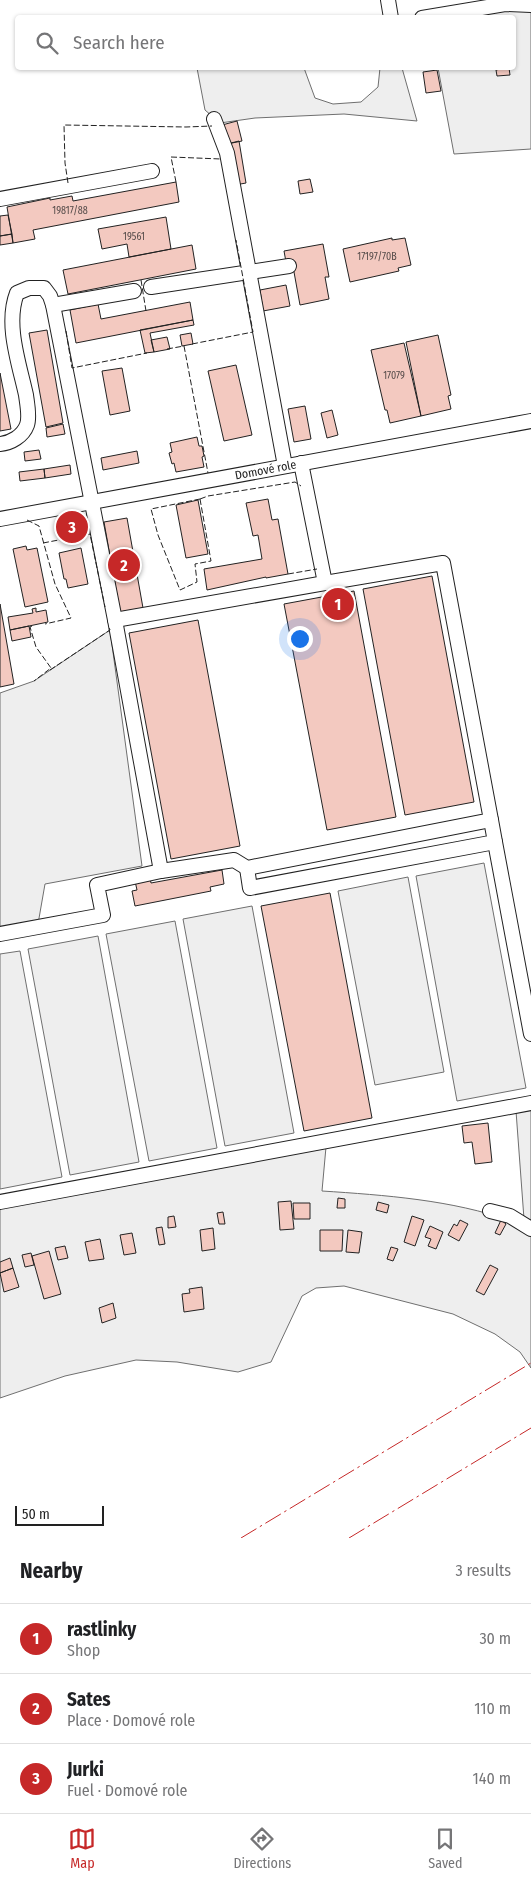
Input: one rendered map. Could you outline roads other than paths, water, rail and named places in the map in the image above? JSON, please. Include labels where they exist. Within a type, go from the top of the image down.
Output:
[{"type":"street","points":[[388,0],[390,15]]},
{"type":"street","points":[[440,15],[505,4],[531,4]]},
{"type":"street","points":[[214,119],[226,153],[285,466]]},
{"type":"street","points":[[0,199],[152,171]]},
{"type":"street","points":[[151,287],[289,266]]},
{"type":"street","points":[[0,444],[19,436],[28,424],[28,406],[12,327],[13,304],[17,293],[29,288],[44,288],[50,296],[53,305],[115,620],[160,871]]},
{"type":"street","points":[[53,305],[134,291]]},
{"type":"street","name":"Domové role","points":[[0,519],[531,421]]},
{"type":"street","points":[[301,463],[324,583]]},
{"type":"street","points":[[115,620],[443,563],[531,1034]]},
{"type":"street","points":[[0,934],[103,915],[97,885],[160,871],[234,860],[247,868],[491,820]]},
{"type":"street","points":[[247,868],[250,888],[495,842]]},
{"type":"street","points":[[0,1202],[531,1103]]},
{"type":"street","points":[[490,1211],[510,1216],[531,1229]]},
{"type":"place","name":"Jurki","points":[[72,527]]},
{"type":"place","name":"Sates","points":[[124,565]]},
{"type":"place","name":"rastlinky","points":[[338,604]]}]
